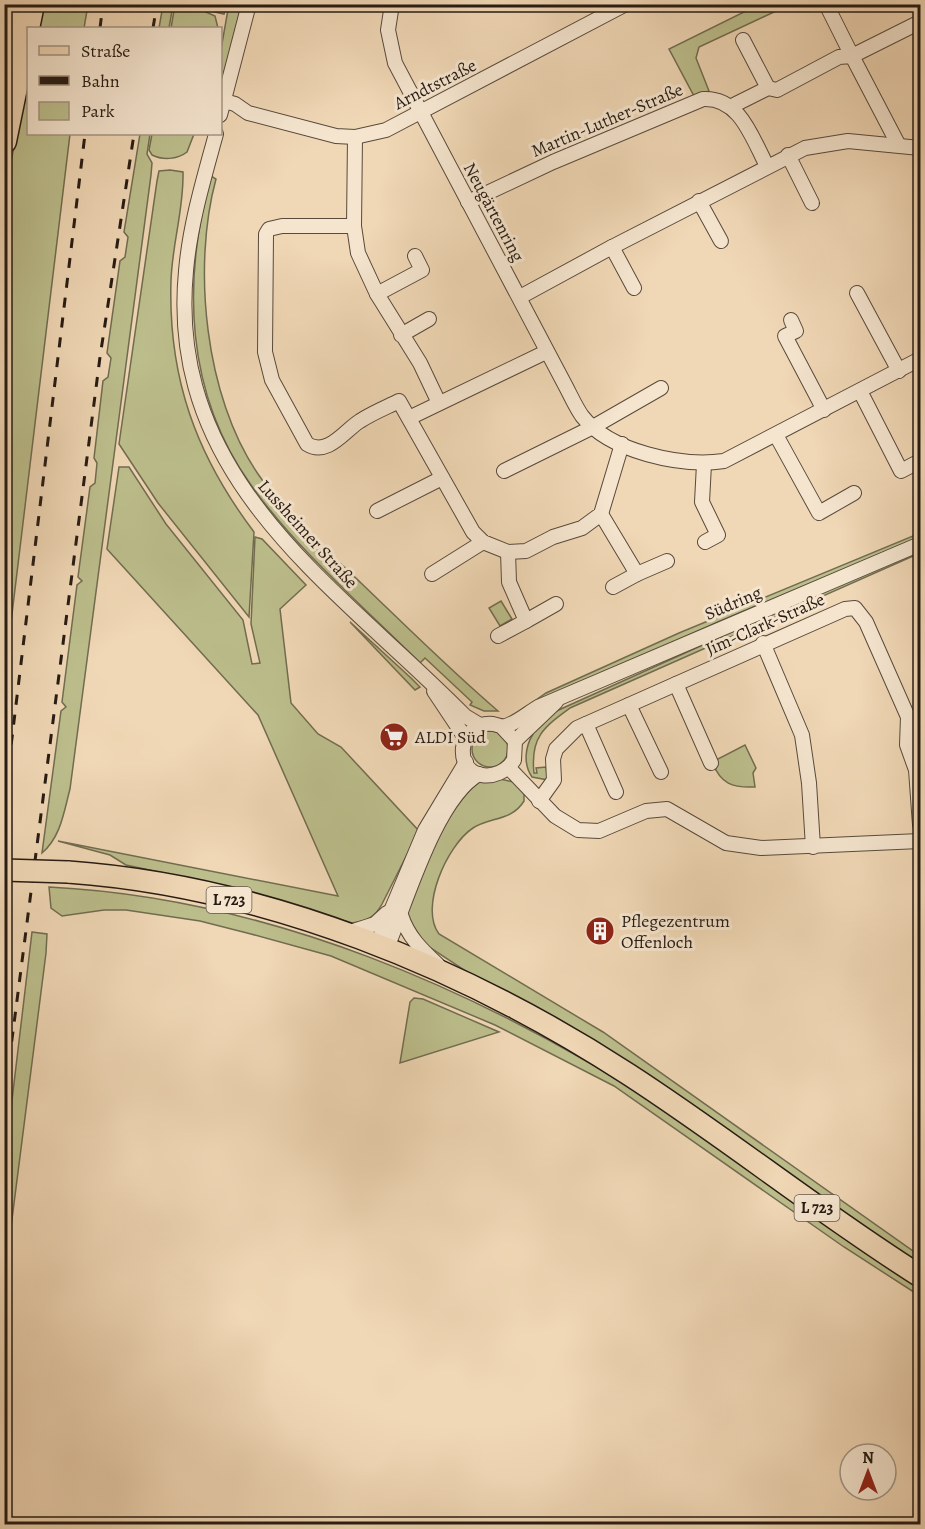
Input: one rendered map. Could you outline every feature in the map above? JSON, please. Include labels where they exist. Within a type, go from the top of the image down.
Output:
[{"type":"highway","points":[[4,49],[13,4]]},
{"type":"highway","points":[[27,27],[32,4]]},
{"type":"highway","points":[[4,141],[27,28]]},
{"type":"main road","name":"L 723","points":[[4,870],[118,877],[192,891],[346,933],[449,975],[572,1039],[629,1074],[804,1199],[921,1276]]},
{"type":"street","points":[[222,111],[249,4]]},
{"type":"street","name":"Neugärtenring","points":[[392,4],[388,30],[394,63],[520,297],[546,352],[582,415],[593,427],[622,444],[679,462],[704,464],[724,460],[921,359]]},
{"type":"street","name":"Arndtstraße","points":[[222,111],[231,117],[248,113],[336,136],[355,137],[386,130],[626,4]]},
{"type":"street","points":[[826,4],[898,144]]},
{"type":"street","points":[[767,166],[732,106],[768,88],[777,90],[839,57],[852,57],[921,22]]},
{"type":"street","points":[[743,40],[768,88]]},
{"type":"street","name":"Martin-Luther-Straße","points":[[468,202],[703,99],[720,100],[732,106]]},
{"type":"street","name":"Lussheimer Straße","points":[[216,135],[190,237],[186,272],[187,342],[203,414],[233,474],[267,522],[432,686],[480,726]]},
{"type":"street","points":[[355,137],[354,226],[358,253],[376,294],[420,363],[439,403]]},
{"type":"street","points":[[520,297],[788,155],[822,144],[848,141],[921,148]]},
{"type":"street","points":[[788,155],[812,203]]},
{"type":"street","points":[[699,201],[721,242]]},
{"type":"street","points":[[354,226],[282,226],[269,230],[265,242],[265,344],[268,366],[281,399],[307,444],[317,448],[339,438],[359,421],[399,401],[473,532],[483,542],[508,552],[526,551],[553,537],[582,528],[601,514],[622,444]]},
{"type":"street","points":[[612,247],[634,288]]},
{"type":"street","points":[[376,294],[422,270],[415,256]]},
{"type":"street","points":[[857,293],[899,371]]},
{"type":"street","points":[[401,334],[429,319]]},
{"type":"street","points":[[791,320],[796,331],[785,336],[824,410]]},
{"type":"street","points":[[409,418],[546,352]]},
{"type":"street","points":[[504,471],[593,427],[661,388]]},
{"type":"street","points":[[860,392],[901,471],[921,461]]},
{"type":"street","points":[[776,435],[819,513],[854,493]]},
{"type":"street","points":[[704,464],[702,502],[718,535],[705,542]]},
{"type":"street","points":[[377,511],[442,478]]},
{"type":"street","points":[[601,514],[637,574]]},
{"type":"street","points":[[432,574],[483,542]]},
{"type":"street","name":"Südring","points":[[502,727],[538,707],[921,544]]},
{"type":"street","points":[[508,552],[508,582],[526,621]]},
{"type":"street","points":[[613,587],[667,561]]},
{"type":"street","points":[[498,636],[556,604]]},
{"type":"street","name":"Jim-Clark-Straße","points":[[539,801],[554,780],[553,759],[556,749],[570,734],[586,724],[763,643],[845,609],[855,608],[866,622],[908,717],[907,745],[916,770],[921,825]]},
{"type":"street","points":[[763,643],[802,735],[809,783],[813,847]]},
{"type":"street","points":[[676,684],[711,763]]},
{"type":"street","name":"Lussheimer Straße","points":[[432,686],[442,706],[466,739]]},
{"type":"street","name":"Südring","points":[[514,741],[560,699]]},
{"type":"street","points":[[629,705],[661,772]]},
{"type":"street","points":[[487,724],[502,727],[514,741],[516,751],[509,768],[500,774],[490,776],[479,774],[466,762],[463,746],[466,739],[480,726],[487,724]]},
{"type":"street","points":[[586,724],[616,792]]},
{"type":"street","points":[[382,946],[425,830],[466,762]]},
{"type":"street","points":[[509,768],[539,801],[563,822],[586,831],[599,831],[656,808],[668,809],[726,843],[761,848],[921,841]]},
{"type":"street","points":[[346,933],[375,924],[395,913],[446,811],[465,785],[479,774]]},
{"type":"street","points":[[395,913],[420,948],[449,975]]},
{"type":"green space","points":[[175,4],[227,5],[224,14],[197,8],[215,16],[218,27],[171,27]]},
{"type":"green space","points":[[229,4],[242,5],[222,82],[222,43]]},
{"type":"green space","points":[[43,5],[88,5],[84,27],[38,27]]},
{"type":"green space","points":[[163,5],[173,5],[169,27],[159,27]]},
{"type":"green space","points":[[758,5],[789,5],[699,47],[696,58],[709,91],[694,96],[669,49]]},
{"type":"green space","points":[[27,81],[27,135],[70,135],[5,672],[4,197]]},
{"type":"green space","points":[[140,135],[150,135],[147,154],[152,163],[151,175],[70,789],[58,832],[42,853],[61,711],[66,707],[62,702],[77,585],[82,581],[78,577],[90,487],[95,483],[97,463],[94,458],[103,381],[108,377],[111,358],[107,353],[120,261],[125,257],[128,237],[124,232]]},
{"type":"green space","points":[[152,135],[194,135],[187,152],[179,157],[160,158],[152,155],[149,150]]},
{"type":"green space","points":[[159,171],[183,172],[182,199],[171,281],[171,316],[175,350],[181,383],[201,444],[216,474],[254,532],[249,617],[158,503],[119,444],[157,181]]},
{"type":"green space","points":[[211,176],[216,179],[205,251],[208,331],[215,370],[226,408],[240,443],[268,488],[306,531],[445,664],[498,711],[484,711],[470,705],[472,702],[425,658],[420,663],[354,599],[269,509],[229,450],[213,413],[202,374],[195,335],[196,256]]},
{"type":"green space","points":[[119,467],[129,467],[166,524],[243,620],[252,664],[260,663],[251,624],[255,537],[262,539],[306,585],[280,609],[291,703],[318,734],[341,747],[419,831],[382,904],[370,918],[352,923],[250,892],[126,865],[110,855],[58,841],[338,896],[258,715],[107,549]]},
{"type":"green space","points":[[920,533],[920,537],[718,622],[519,712],[546,693],[679,633]]},
{"type":"green space","points":[[920,547],[920,553],[570,708],[546,727],[534,750],[534,773],[537,773],[536,768],[546,767],[548,780],[532,777],[529,772],[526,761],[527,750],[533,734],[529,729],[552,713]]},
{"type":"green space","points":[[501,601],[512,619],[500,626],[489,608]]},
{"type":"green space","points":[[350,622],[411,678],[420,687],[415,690]]},
{"type":"green space","points":[[490,731],[502,737],[508,749],[502,761],[490,767],[478,761],[472,749],[478,737]]},
{"type":"green space","points":[[745,745],[756,768],[753,773],[755,787],[740,787],[728,783],[719,775],[712,762]]},
{"type":"green space","points":[[500,779],[514,782],[524,792],[524,801],[513,812],[473,828],[454,848],[434,894],[432,909],[434,923],[439,934],[603,1032],[920,1256],[920,1269],[420,941],[408,916],[409,903],[422,866],[445,825],[468,792],[480,782]]},
{"type":"green space","points":[[49,887],[131,895],[212,910],[292,931],[370,957],[446,989],[521,1025],[663,1108],[920,1286],[920,1296],[844,1247],[614,1086],[495,1025],[331,956],[200,921],[126,910],[104,910],[62,916],[51,908]]},
{"type":"green space","points":[[32,932],[47,934],[46,953],[5,1274],[5,1159]]},
{"type":"green space","points":[[414,998],[423,999],[499,1032],[400,1063],[410,1002]]},
{"type":"railway","points":[[100,27],[103,4]]},
{"type":"railway","points":[[153,27],[157,4]]},
{"type":"railway","points":[[4,804],[85,135]]},
{"type":"railway","points":[[4,1101],[100,357],[134,135]]},
{"type":"place","name":"ALDI Süd","points":[[394,737]]},
{"type":"place","name":"Pflegezentrum Offenloch","points":[[600,931]]}]
